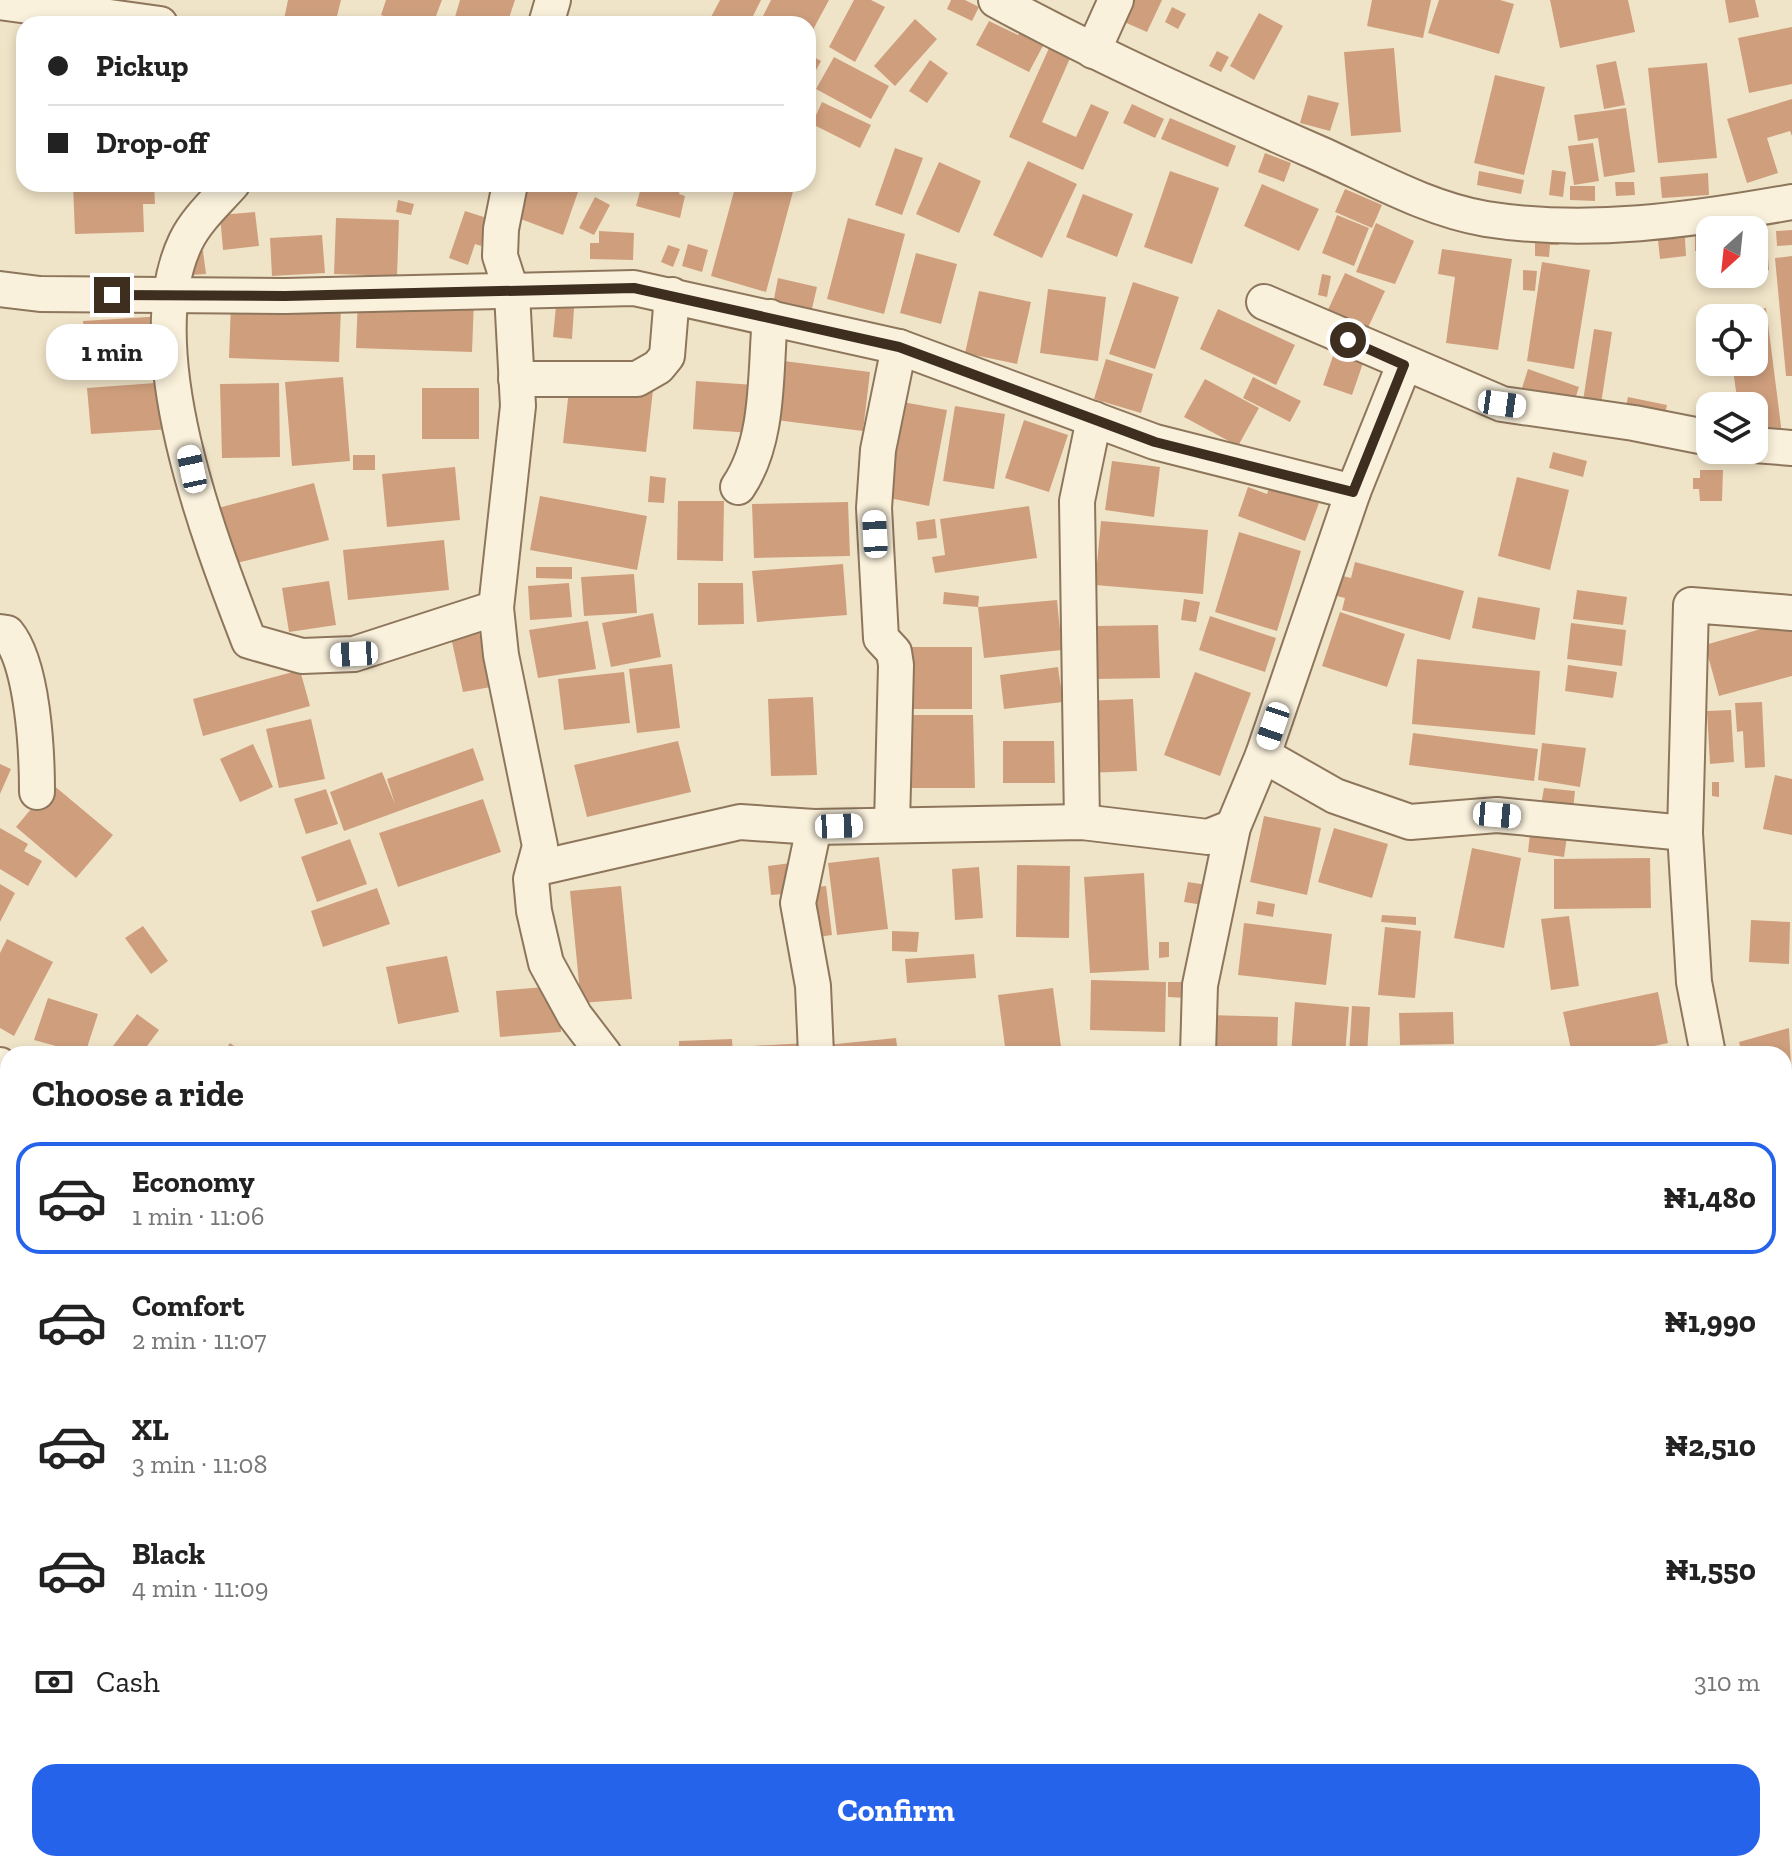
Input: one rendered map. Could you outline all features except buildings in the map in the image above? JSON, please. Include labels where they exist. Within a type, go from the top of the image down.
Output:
[{"type":"street","points":[[996,0],[1093,51],[1447,210],[1486,219],[1570,227],[1701,218],[1792,202]]},
{"type":"street","points":[[1093,51],[1116,0]]},
{"type":"street","points":[[0,2],[102,16]]},
{"type":"street","points":[[225,192],[186,240],[171,293],[168,365],[204,526],[249,641],[302,656],[354,654],[496,608]]},
{"type":"street","points":[[508,192],[501,229],[500,256],[512,293],[518,406],[496,608],[501,655],[540,846],[531,879],[534,911],[546,963],[575,1016],[598,1046]]},
{"type":"street","points":[[0,289],[40,294],[285,296],[634,288],[899,347],[1155,442],[1353,492]]},
{"type":"street","points":[[516,379],[637,379],[658,367],[667,356],[672,295]]},
{"type":"street","points":[[1264,302],[1404,365],[1502,404],[1696,435]]},
{"type":"street","points":[[738,487],[749,471],[759,442],[770,317]]},
{"type":"street","points":[[892,824],[896,665],[894,652],[881,638],[874,508],[878,450],[899,347]]},
{"type":"street","points":[[1198,1046],[1200,985],[1233,827],[1263,755],[1353,492],[1404,365]]},
{"type":"street","points":[[1082,822],[1077,501],[1094,419]]},
{"type":"street","points":[[1768,446],[1792,448]]},
{"type":"street","points":[[1706,1046],[1694,982],[1685,833],[1691,605],[1792,613]]},
{"type":"street","points":[[0,632],[7,633],[18,646],[37,743],[37,792]]},
{"type":"street","points":[[1263,755],[1335,796],[1410,822],[1497,815],[1685,833]]},
{"type":"street","points":[[534,869],[740,822],[814,827],[1082,822],[1208,837],[1233,827]]},
{"type":"street","points":[[814,827],[798,903],[813,986],[816,1046]]},
{"type":"route","points":[[112,295],[285,296],[431,291],[512,293],[588,287],[634,288],[899,347],[1155,442],[1353,492],[1404,365],[1348,340]]}]
